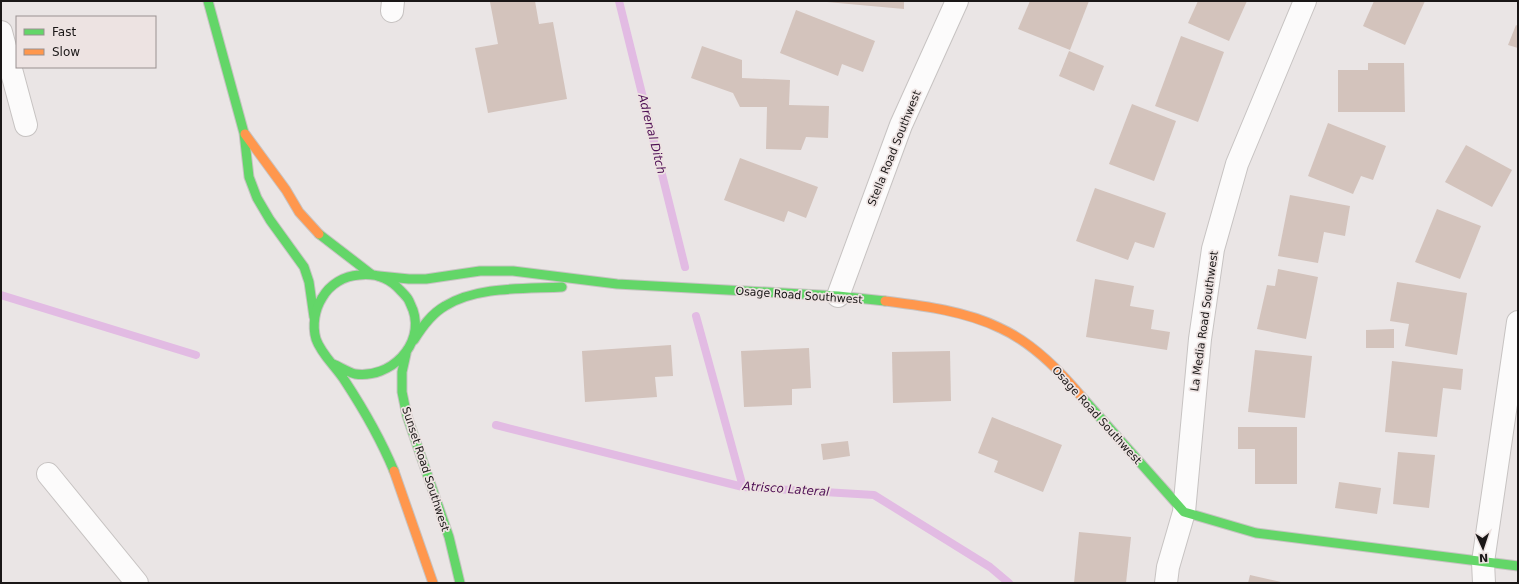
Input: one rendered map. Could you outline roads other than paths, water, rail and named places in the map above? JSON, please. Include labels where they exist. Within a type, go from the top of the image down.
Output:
[{"type":"street","points":[[208,1],[244,133],[249,177],[257,198],[270,220],[304,268],[309,282],[317,343],[321,351],[333,364],[361,407],[386,453],[433,583]]},
{"type":"street","name":"Stella Road Southwest","points":[[838,296],[901,125],[957,1]]},
{"type":"street","name":"La Media Road Southwest","points":[[1166,583],[1168,567],[1184,512],[1200,339],[1213,249],[1237,164],[1305,1]]},
{"type":"street","points":[[1,32],[26,125]]},
{"type":"street","points":[[244,133],[286,190],[299,212],[320,235],[375,275]]},
{"type":"street","name":"Osage Road Southwest","points":[[375,275],[409,279],[426,279],[463,272],[496,270],[617,284],[838,296],[925,306],[967,316],[1008,332],[1034,349],[1064,376],[1184,512]]},
{"type":"street","points":[[314,318],[316,309],[324,294],[337,282],[353,275],[375,275],[388,279],[401,289],[411,304],[416,319],[413,341],[401,361],[387,370],[363,375],[347,372],[333,364]]},
{"type":"street","name":"Osage Road Southwest","points":[[413,341],[424,324],[445,305],[475,293],[617,284]]},
{"type":"street","points":[[1484,572],[1518,322]]},
{"type":"street","name":"Sunset Road Southwest","points":[[406,354],[402,372],[402,392],[407,416],[436,496],[449,537],[460,583]]},
{"type":"street","points":[[48,474],[137,583]]},
{"type":"street","points":[[1184,512],[1256,532],[1484,572],[1518,566]]},
{"type":"waterway","name":"Adrenal Ditch","points":[[619,1],[685,267]]},
{"type":"waterway","points":[[1,295],[196,355]]},
{"type":"waterway","name":"Adrenal Ditch","points":[[696,316],[743,487]]},
{"type":"waterway","name":"Atrisco Lateral","points":[[496,425],[743,487],[874,495],[990,567],[1009,583]]}]
